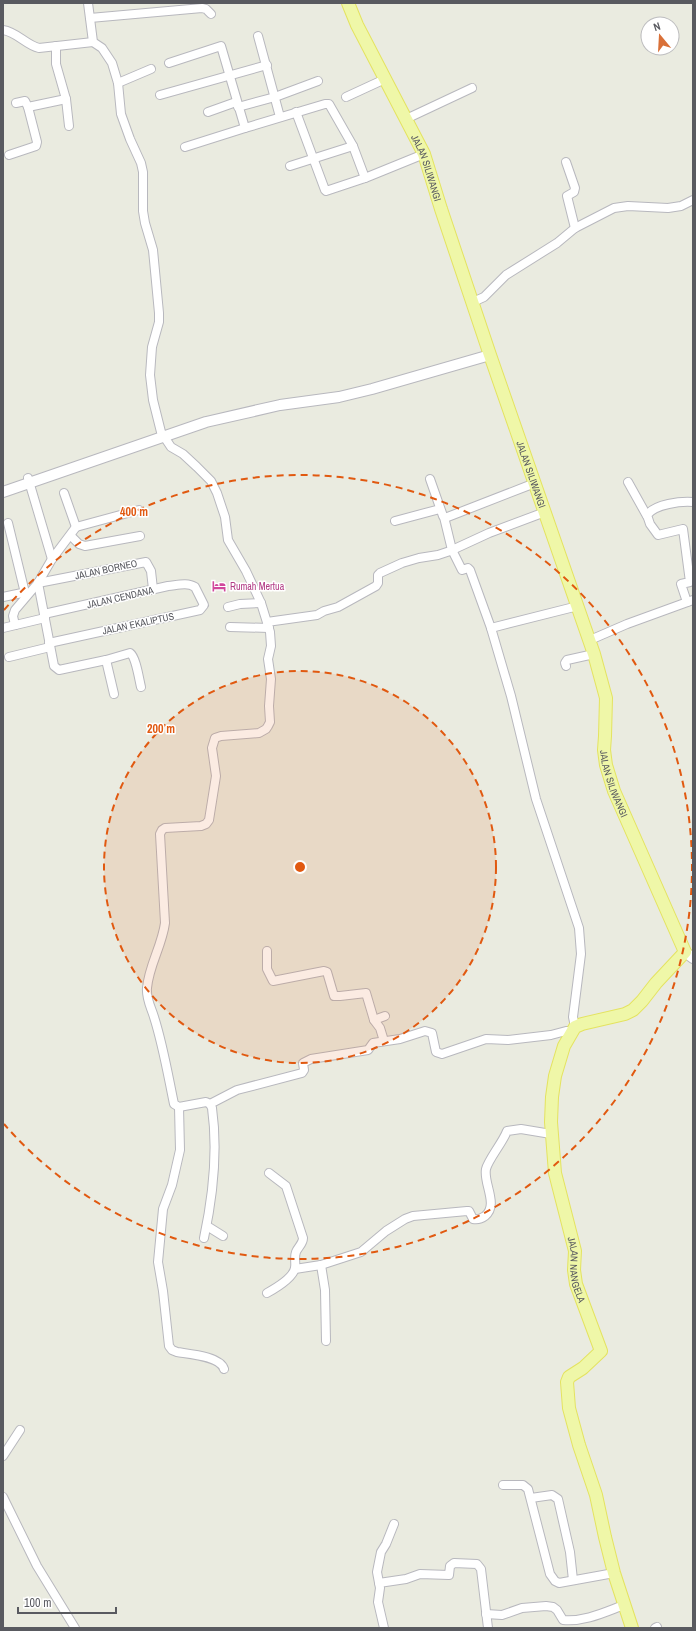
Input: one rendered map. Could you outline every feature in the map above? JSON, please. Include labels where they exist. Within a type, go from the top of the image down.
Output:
[{"type":"main road","name":"JALAN SILIWANGI","points":[[348,3],[357,25],[424,154],[489,353],[590,640],[606,698],[604,750],[606,765],[614,791],[689,955]]},
{"type":"main road","points":[[573,1030],[582,1024],[625,1014],[633,1010],[656,983],[689,955]]},
{"type":"main road","name":"JALAN NANGELA","points":[[573,1030],[564,1046],[554,1081],[551,1106],[551,1134],[555,1173],[575,1251],[574,1266],[576,1284],[601,1351],[583,1368],[569,1377],[567,1382],[569,1408],[578,1445],[596,1495],[614,1573],[632,1628]]},
{"type":"street","points":[[88,3],[93,42],[105,52],[112,64],[118,83],[121,114],[130,140],[139,156],[143,172],[143,211],[154,258],[159,322],[152,347],[150,375],[152,400],[162,434],[171,447],[183,454],[211,481],[221,504],[228,540],[246,571],[261,603],[271,639],[268,659],[271,679],[269,706],[270,722],[268,726],[259,733],[221,736],[215,738],[212,748],[216,776],[209,820],[206,824],[201,826],[165,828],[160,834],[165,923],[163,936],[148,980],[147,998],[154,1016],[174,1104],[180,1107],[206,1102],[210,1104],[237,1090],[302,1073],[304,1070],[303,1063],[311,1059],[368,1050],[373,1043],[428,1031],[432,1033],[437,1053],[442,1054],[486,1039],[494,1038],[501,1041],[551,1035],[573,1030],[573,1017],[581,954],[579,928],[536,800],[511,696],[491,628],[470,570],[468,568],[462,570],[452,550],[444,517],[430,479]]},
{"type":"street","points":[[90,18],[202,8],[206,9],[211,14]]},
{"type":"street","points":[[3,30],[14,33],[35,47],[93,42]]},
{"type":"street","points":[[258,36],[280,117]]},
{"type":"street","points":[[56,46],[56,64],[66,98],[69,126]]},
{"type":"street","points":[[168,63],[221,46],[245,128]]},
{"type":"street","points":[[160,95],[267,65]]},
{"type":"street","points":[[118,83],[151,69]]},
{"type":"street","points":[[346,97],[385,79]]},
{"type":"street","points":[[208,112],[237,104],[274,97],[318,81]]},
{"type":"street","points":[[406,119],[472,88]]},
{"type":"street","points":[[28,107],[66,98]]},
{"type":"street","points":[[9,154],[36,146],[28,107],[25,101],[16,103]]},
{"type":"street","points":[[185,148],[296,112],[329,104],[353,146],[365,178]]},
{"type":"street","points":[[296,112],[323,187],[326,191],[365,178],[424,154]]},
{"type":"street","points":[[290,166],[353,146]]},
{"type":"street","points":[[566,162],[575,188],[574,192],[567,196],[575,228]]},
{"type":"street","points":[[472,302],[484,297],[506,275],[557,243],[575,228],[614,208],[628,206],[668,208],[681,206],[693,200]]},
{"type":"street","points":[[3,492],[29,480],[162,434],[280,405],[339,397],[372,389],[489,353]]},
{"type":"street","points":[[3,486],[29,480]]},
{"type":"street","points":[[29,480],[52,559]]},
{"type":"street","points":[[590,640],[627,624],[690,601],[681,584],[690,582],[683,529],[658,536],[628,482]]},
{"type":"street","points":[[444,517],[535,483]]},
{"type":"street","points":[[64,493],[76,527]]},
{"type":"street","points":[[647,516],[652,510],[674,503],[693,502]]},
{"type":"street","points":[[395,521],[440,509]]},
{"type":"street","points":[[15,625],[13,616],[27,593],[38,583],[52,559],[71,536],[76,527],[139,510]]},
{"type":"street","points":[[230,627],[268,625],[313,616],[338,607],[376,586],[380,573],[402,562],[438,555],[489,533],[545,512]]},
{"type":"street","points":[[8,523],[27,593]]},
{"type":"street","points":[[71,536],[79,544],[85,546],[140,536]]},
{"type":"street","name":"JALAN BORNEO","points":[[38,583],[146,562],[151,571],[153,589]]},
{"type":"street","points":[[38,583],[54,666],[59,670],[106,660],[130,653],[132,654],[141,687]]},
{"type":"street","name":"JALAN CENDANA","points":[[3,628],[44,616],[153,589],[184,584],[189,584],[195,587]]},
{"type":"street","name":"JALAN EKALIPTUS","points":[[50,645],[200,610],[204,605],[195,587]]},
{"type":"street","points":[[3,597],[27,593]]},
{"type":"street","points":[[228,607],[240,604],[261,603]]},
{"type":"street","points":[[491,628],[578,606]]},
{"type":"street","points":[[9,657],[50,645]]},
{"type":"street","points":[[566,666],[565,663],[567,660],[594,654]]},
{"type":"street","points":[[106,660],[114,694]]},
{"type":"street","points":[[267,951],[268,969],[274,981],[326,971],[334,996],[366,993],[374,1020],[380,1028],[384,1041]]},
{"type":"street","points":[[374,1020],[385,1016]]},
{"type":"street","points":[[204,1238],[213,1184],[215,1146],[214,1123],[210,1104]]},
{"type":"street","points":[[180,1107],[180,1150],[172,1185],[163,1209],[158,1262],[164,1291],[169,1341],[172,1350],[216,1360],[223,1365],[224,1369]]},
{"type":"street","points":[[295,1269],[321,1265],[361,1252],[386,1231],[413,1216],[467,1211],[473,1219],[480,1219],[487,1214],[490,1205],[486,1167],[504,1139],[507,1131],[521,1129],[551,1134]]},
{"type":"street","points":[[267,1293],[287,1279],[295,1269],[296,1252],[303,1242],[286,1186],[269,1173]]},
{"type":"street","points":[[207,1226],[223,1236]]},
{"type":"street","points":[[321,1265],[325,1290],[326,1341]]},
{"type":"street","points":[[3,1456],[20,1430]]},
{"type":"street","points":[[503,1485],[523,1485],[527,1487],[550,1574],[555,1581],[559,1583],[614,1573]]},
{"type":"street","points":[[531,1498],[552,1495],[558,1500],[570,1552],[572,1580]]},
{"type":"street","points":[[3,1497],[37,1566],[74,1628]]},
{"type":"street","points":[[384,1628],[378,1602],[378,1565],[381,1552],[394,1524]]},
{"type":"street","points":[[379,1583],[406,1579],[420,1574],[449,1575],[450,1566],[454,1563],[477,1564],[481,1568],[488,1628]]},
{"type":"street","points":[[486,1614],[502,1615],[522,1608],[546,1606],[553,1607],[557,1610],[563,1620],[570,1620],[588,1618],[624,1605]]},
{"type":"place","name":"Rumah Mertua","points":[[219,586]]}]
